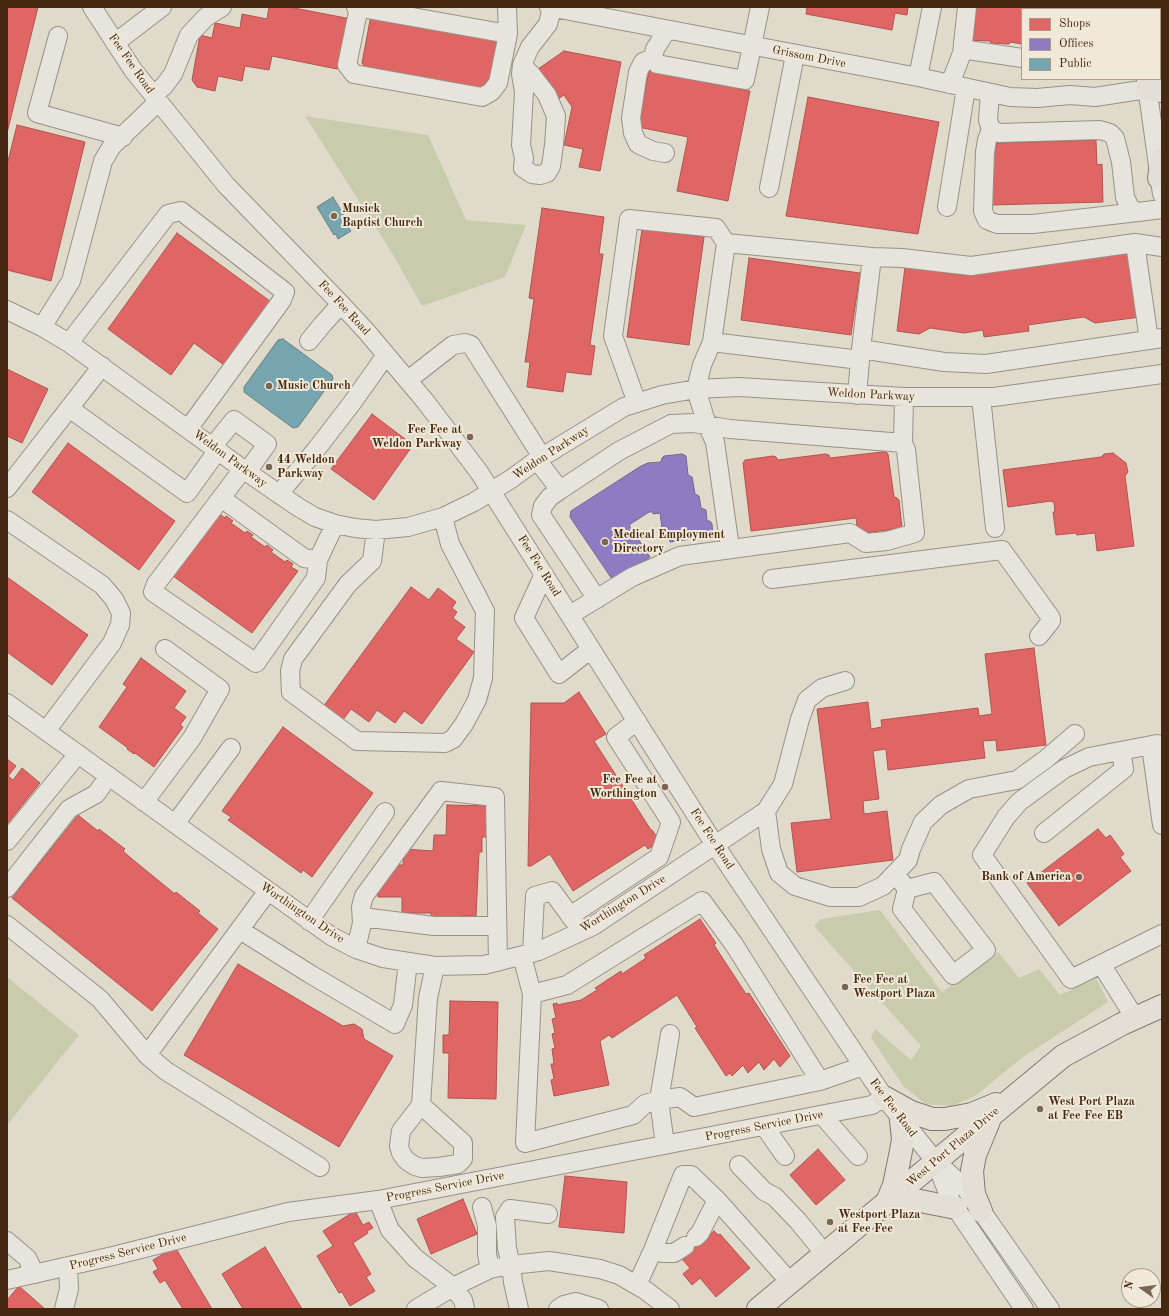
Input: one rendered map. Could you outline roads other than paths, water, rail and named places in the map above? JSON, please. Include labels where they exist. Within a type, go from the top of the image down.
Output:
[{"type":"main road","name":"West Port Plaza Drive","points":[[758,1309],[1063,1056],[1162,1006]]},
{"type":"main road","points":[[884,1097],[911,1112],[932,1119],[945,1119],[972,1114],[1013,1097]]},
{"type":"main road","points":[[981,1211],[974,1194],[972,1171],[975,1155],[992,1115]]},
{"type":"main road","points":[[901,1120],[903,1140],[894,1185],[889,1201],[920,1201],[956,1208]]},
{"type":"street","name":"Fee Fee Road","points":[[92,7],[115,43],[156,99],[226,185],[342,304],[408,380],[479,472],[715,845],[884,1097],[936,1162]]},
{"type":"street","points":[[115,43],[162,7]]},
{"type":"street","points":[[42,327],[71,281],[103,161],[112,146],[123,137],[156,99],[173,74],[189,35],[206,17],[222,7]]},
{"type":"street","points":[[507,7],[508,34],[498,83],[491,92],[482,97],[354,74],[347,65],[358,7],[508,34]]},
{"type":"street","points":[[522,65],[530,73],[546,95],[556,116],[551,166],[547,173],[540,175],[532,174],[523,168],[524,158],[521,145],[524,92],[521,74],[522,65],[530,47],[548,24],[551,7]]},
{"type":"street","name":"Grissom Drive","points":[[551,7],[795,55],[918,77],[1010,97],[1037,98],[1070,95],[1095,97],[1152,83]]},
{"type":"street","points":[[665,153],[653,151],[638,144],[633,133],[631,118],[638,72],[643,62],[655,61],[745,80],[760,7]]},
{"type":"street","points":[[918,77],[932,7]]},
{"type":"street","points":[[947,207],[967,7]]},
{"type":"street","points":[[655,61],[655,49],[667,30]]},
{"type":"street","points":[[58,36],[37,113],[123,137]]},
{"type":"street","points":[[963,47],[968,50],[1021,58]]},
{"type":"street","points":[[769,188],[795,55]]},
{"type":"street","points":[[1152,83],[1161,177]]},
{"type":"street","points":[[990,93],[988,120],[991,129],[985,152],[983,211],[987,220],[997,224],[1033,224],[1162,209]]},
{"type":"street","points":[[991,129],[999,133],[1100,130],[1110,132],[1115,138],[1125,197],[1130,208],[1138,212]]},
{"type":"street","points":[[69,343],[168,214],[181,211],[285,292],[282,300],[188,429]]},
{"type":"street","points":[[637,403],[614,336],[629,219],[716,228],[726,243],[712,342],[702,365],[696,389],[707,425],[715,442],[730,548]]},
{"type":"street","points":[[726,243],[872,257],[902,258],[971,266],[1134,243],[1162,247]]},
{"type":"street","points":[[712,342],[944,362],[986,364],[1156,339],[1134,243]]},
{"type":"street","points":[[857,395],[872,257]]},
{"type":"street","points":[[309,341],[342,304]]},
{"type":"street","name":"Weldon Parkway","points":[[7,310],[42,327],[69,343],[280,495],[315,516],[335,524],[376,530],[408,528],[444,517],[492,491],[540,459],[624,407],[662,395],[696,389],[740,387],[904,397],[994,397],[1162,374]]},
{"type":"street","points":[[408,380],[453,346],[465,343],[471,345],[560,490]]},
{"type":"street","points":[[280,495],[287,484],[315,451],[347,409],[386,355]]},
{"type":"street","points":[[7,488],[102,366]]},
{"type":"street","points":[[570,616],[632,577],[680,556],[730,548],[850,533],[866,543],[887,541],[916,533],[906,450],[903,443],[904,397]]},
{"type":"street","points":[[980,397],[995,528]]},
{"type":"street","points":[[69,408],[187,493],[234,420],[267,444],[221,498],[156,584],[153,592],[256,663],[316,578],[318,560],[335,524]]},
{"type":"street","points":[[597,599],[541,515],[543,506],[550,497],[619,451],[672,424],[694,423],[730,429],[903,443]]},
{"type":"street","points":[[221,498],[304,558],[318,560]]},
{"type":"street","points":[[376,530],[372,561],[348,584],[293,660],[290,671],[291,692],[357,740],[445,743],[453,739],[464,724],[477,700],[483,678],[485,611],[450,544],[444,517]]},
{"type":"street","points":[[7,520],[102,585],[114,598],[121,613],[120,625],[112,643],[46,731]]},
{"type":"street","points":[[772,579],[1002,550],[1051,618],[1051,621],[1039,636]]},
{"type":"street","points":[[544,574],[524,618],[559,674],[592,649]]},
{"type":"street","points":[[144,802],[192,738],[220,689],[165,649]]},
{"type":"street","points":[[845,681],[822,688],[807,700],[800,719],[783,784],[766,811],[771,849],[779,873],[795,886],[830,896],[859,897],[883,886],[908,860],[911,849],[923,822],[941,805],[970,789],[1016,780],[1046,759],[1074,734]]},
{"type":"street","name":"Worthington Drive","points":[[7,703],[331,936],[356,949],[383,958],[435,966],[484,965],[539,951],[592,926],[766,811]]},
{"type":"street","points":[[570,916],[659,858],[671,822],[616,737],[637,721]]},
{"type":"street","points":[[1162,825],[1156,745],[1089,757],[1064,769],[1019,802],[1006,817],[982,855],[1071,979],[1162,934]]},
{"type":"street","points":[[175,824],[231,748]]},
{"type":"street","points":[[1044,833],[1124,768],[1121,751]]},
{"type":"street","points":[[7,841],[78,754]]},
{"type":"street","points":[[7,888],[69,809],[96,794],[109,776]]},
{"type":"street","points":[[356,949],[362,923],[361,907],[364,896],[441,792],[495,797],[498,962]]},
{"type":"street","points":[[664,812],[685,797]]},
{"type":"street","points":[[310,921],[385,812]]},
{"type":"street","points":[[895,874],[907,889]]},
{"type":"street","points":[[934,882],[986,950],[953,975],[902,909],[907,889],[934,882]]},
{"type":"street","points":[[147,1055],[268,891]]},
{"type":"street","points":[[581,931],[552,891],[535,896],[527,954],[532,994],[525,1143],[633,1115],[645,1104],[659,1100],[680,1096],[694,1107],[820,1081],[863,1066]]},
{"type":"street","points":[[532,994],[567,986],[702,901],[733,943],[820,1081]]},
{"type":"street","points":[[362,917],[434,926],[497,926]]},
{"type":"street","points":[[7,925],[100,999],[147,1055],[166,1071],[320,1166]]},
{"type":"street","points":[[240,930],[310,974],[395,1024],[403,1005],[408,962]]},
{"type":"street","points":[[1101,964],[1136,1018]]},
{"type":"street","points":[[421,1105],[428,998],[435,966]]},
{"type":"street","points":[[665,1144],[659,1100],[670,1034]]},
{"type":"street","name":"Progress Service Drive","points":[[7,1280],[113,1256],[288,1212],[378,1200],[822,1115],[872,1105],[884,1097]]},
{"type":"street","points":[[822,1115],[858,1156]]},
{"type":"street","points":[[764,1126],[785,1156]]},
{"type":"street","points":[[936,1162],[951,1201],[1024,1309]]},
{"type":"street","points":[[936,1162],[966,1189],[1050,1309]]},
{"type":"street","points":[[739,1165],[764,1191],[775,1197],[798,1221],[825,1254]]},
{"type":"street","points":[[637,1285],[684,1175],[691,1176],[717,1200],[790,1282]]},
{"type":"street","points":[[378,1200],[390,1230],[415,1258],[453,1287],[463,1300],[465,1309]]},
{"type":"street","points":[[653,1250],[662,1253],[674,1253],[690,1241],[700,1233],[717,1200]]},
{"type":"street","points":[[482,1207],[487,1226],[487,1254],[490,1269]]},
{"type":"street","points":[[519,1309],[505,1234],[506,1213],[510,1209],[548,1214]]},
{"type":"street","points":[[7,1241],[27,1258],[36,1274]]},
{"type":"street","points":[[416,1309],[453,1287],[490,1269],[549,1261],[600,1269],[619,1276],[637,1285],[670,1309]]},
{"type":"street","points":[[64,1309],[69,1289],[68,1266]]},
{"type":"street","points":[[558,1309],[564,1305],[576,1302],[599,1309]]},
{"type":"place","name":"Musick Baptist Church","points":[[334,216]]},
{"type":"place","name":"Music Church","points":[[269,386]]},
{"type":"place","name":"Fee Fee at Weldon Parkway","points":[[470,437]]},
{"type":"place","name":"44 Weldon Parkway","points":[[269,467]]},
{"type":"place","name":"Medical Employment Directory","points":[[605,542]]},
{"type":"place","name":"Fee Fee at Worthington","points":[[665,787]]},
{"type":"place","name":"Bank of America","points":[[1079,877]]},
{"type":"place","name":"Fee Fee at Westport Plaza","points":[[845,987]]},
{"type":"place","name":"West Port Plaza at Fee Fee EB","points":[[1040,1109]]},
{"type":"place","name":"Westport Plaza at Fee Fee","points":[[830,1222]]}]
